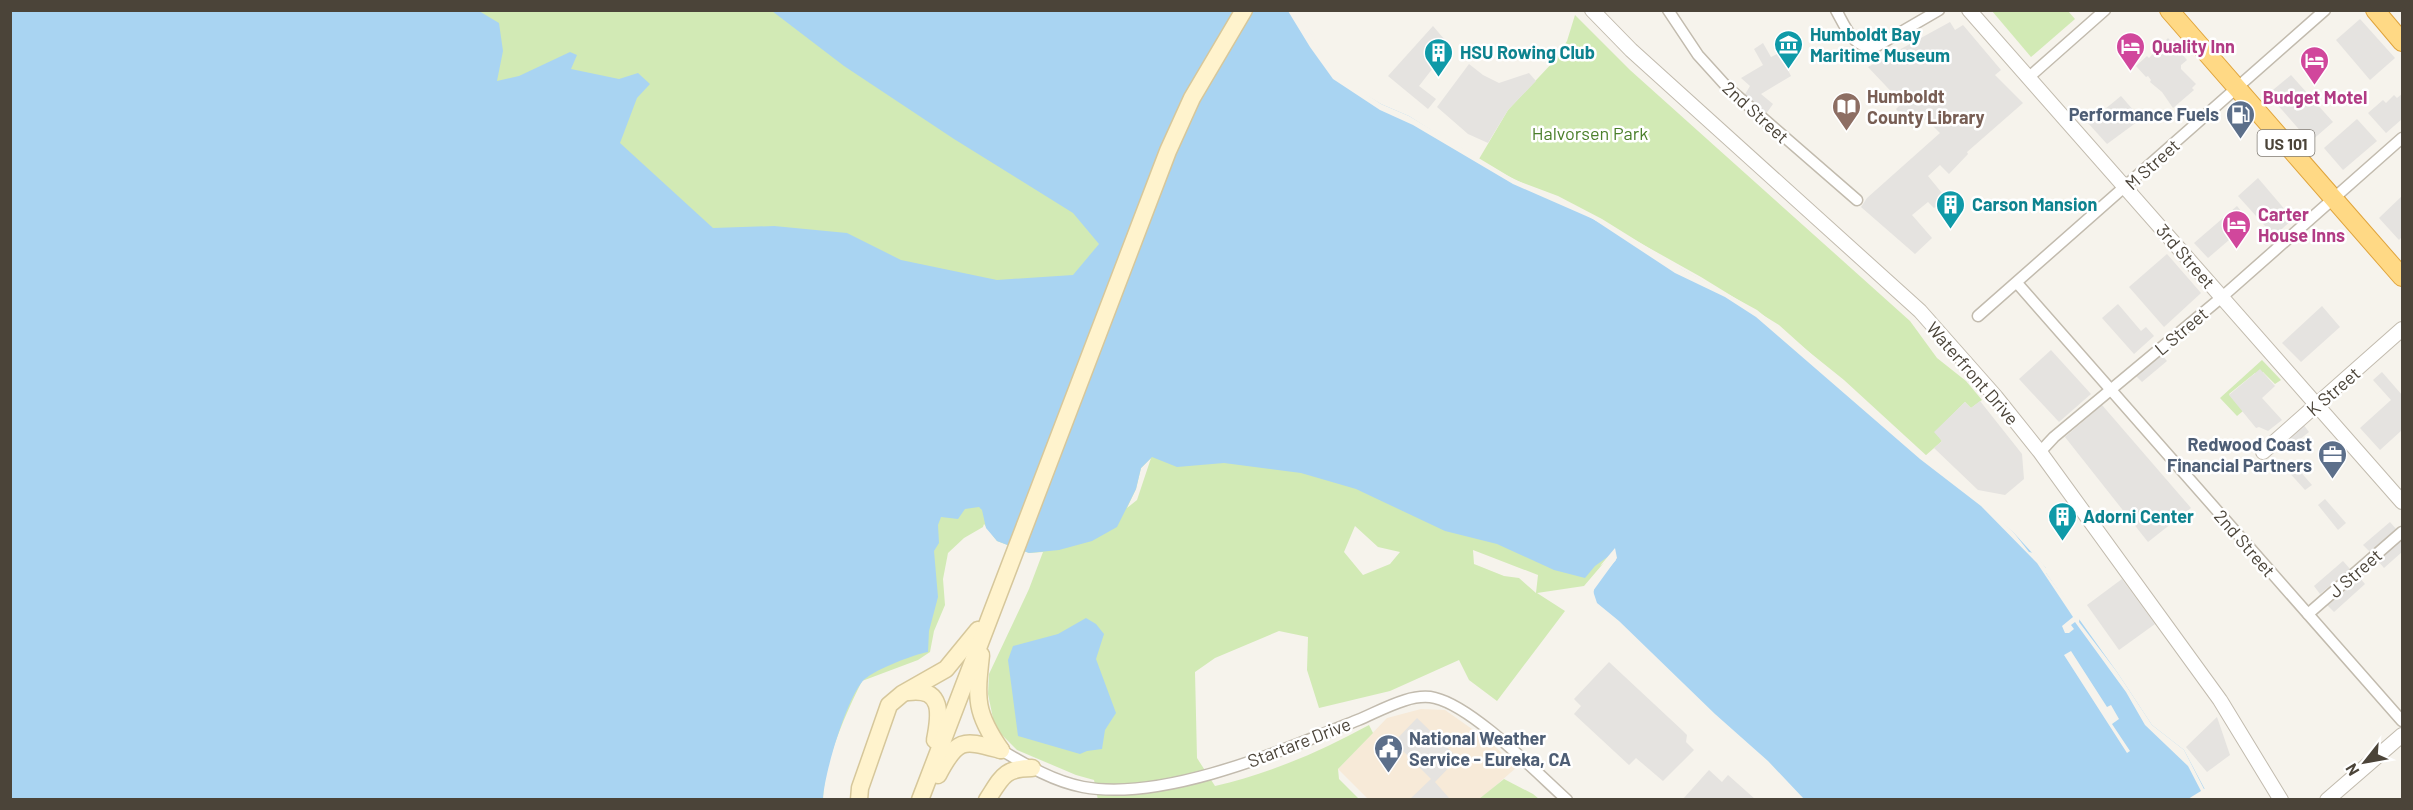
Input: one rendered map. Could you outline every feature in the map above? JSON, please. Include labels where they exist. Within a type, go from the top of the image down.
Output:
[{"type":"highway","name":"US 101","points":[[2169,10],[2403,277]]},
{"type":"highway","points":[[2375,10],[2403,42]]},
{"type":"main road","points":[[920,800],[1167,151],[1192,98],[1244,10]]},
{"type":"main road","points":[[859,800],[860,788],[886,710],[895,699],[939,675],[953,662],[991,612]]},
{"type":"main road","points":[[987,800],[1001,750],[982,722],[977,690],[991,612]]},
{"type":"main road","points":[[908,692],[921,691],[929,694],[937,705],[938,725],[931,770]]},
{"type":"main road","points":[[925,800],[949,755],[959,746],[970,742],[1001,750]]},
{"type":"main road","points":[[987,800],[1009,770],[1032,768]]},
{"type":"street","name":"Waterfront Drive","points":[[1593,10],[1631,50],[1920,311],[1996,397],[2040,452],[2220,700],[2281,800]]},
{"type":"street","name":"2nd Street","points":[[1668,10],[1692,48],[1727,87],[1857,200]]},
{"type":"street","points":[[1836,10],[1854,41],[1862,46],[1877,46],[1939,10]]},
{"type":"street","name":"3rd Street","points":[[1969,10],[2403,502]]},
{"type":"street","points":[[2028,78],[2106,10]]},
{"type":"street","name":"M Street","points":[[1978,316],[2325,10]]},
{"type":"street","name":"L Street","points":[[2040,452],[2054,437],[2222,297],[2403,138]]},
{"type":"street","name":"2nd Street","points":[[2017,283],[2403,721]]},
{"type":"street","name":"K Street","points":[[2263,452],[2403,330]]},
{"type":"street","name":"J Street","points":[[2308,614],[2403,532]]},
{"type":"street","name":"Startare Drive","points":[[1001,750],[1050,777],[1085,787],[1152,786],[1248,762],[1399,703],[1431,696],[1459,708],[1479,722],[1567,800]]},
{"type":"street","points":[[2327,800],[2403,735]]},
{"type":"shaded area","points":[[2360,19],[2395,58],[2370,80],[2336,40]]},
{"type":"shaded area","points":[[1950,22],[1955,30],[1963,25],[2001,70],[1995,75],[2023,103],[1967,152],[1968,154],[1949,174],[1940,165],[1928,176],[1946,198],[1934,208],[1928,202],[1912,215],[1932,238],[1915,254],[1861,207],[1867,198],[1940,133],[1926,119],[1913,129],[1896,109],[1902,103],[1868,67]]},
{"type":"shaded area","points":[[1433,26],[1450,46],[1419,86],[1436,99],[1428,109],[1388,76]]},
{"type":"shaded area","points":[[2168,38],[2187,60],[2181,65],[2181,69],[2196,84],[2192,88],[2194,90],[2173,108],[2162,92],[2150,82],[2148,76],[2146,77],[2136,66],[2147,56],[2149,58]]},
{"type":"shaded area","points":[[1763,43],[1771,57],[1779,53],[1791,76],[1761,94],[1773,104],[1766,114],[1744,96],[1750,86],[1741,78],[1763,65],[1754,49]]},
{"type":"shaded area","points":[[1469,64],[1483,75],[1499,83],[1529,73],[1536,81],[1508,110],[1488,143],[1468,134],[1437,107]]},
{"type":"shaded area","points":[[2291,75],[2333,122],[2310,142],[2268,94]]},
{"type":"shaded area","points":[[2402,94],[2402,119],[2386,133],[2368,113],[2383,100],[2386,103],[2394,95],[2397,98]]},
{"type":"shaded area","points":[[2121,96],[2141,119],[2107,144],[2088,123]]},
{"type":"shaded area","points":[[2357,119],[2377,141],[2343,170],[2324,148]]},
{"type":"shaded area","points":[[2258,178],[2293,219],[2274,236],[2238,196]]},
{"type":"shaded area","points":[[2402,196],[2402,237],[2399,240],[2379,218]]},
{"type":"shaded area","points":[[2237,206],[2250,222],[2208,258],[2194,243]]},
{"type":"shaded area","points":[[2167,254],[2201,293],[2164,327],[2129,287]]},
{"type":"shaded area","points":[[2118,304],[2141,331],[2146,327],[2154,336],[2134,354],[2102,318]]},
{"type":"shaded area","points":[[2322,306],[2340,327],[2301,362],[2282,343]]},
{"type":"shaded area","points":[[2051,350],[2091,394],[2059,422],[2019,379]]},
{"type":"shaded area","points":[[2161,354],[2167,361],[2142,382],[2136,376]]},
{"type":"shaded area","points":[[2260,369],[2275,386],[2262,398],[2282,420],[2268,431],[2256,428],[2229,395]]},
{"type":"shaded area","points":[[2382,372],[2402,395],[2402,430],[2380,450],[2360,428],[2391,400],[2373,380]]},
{"type":"shaded area","points":[[1980,401],[2022,454],[2024,479],[2005,495],[1978,490],[1934,448],[1942,441],[1934,432],[1965,402],[1971,408]]},
{"type":"shaded area","points":[[2102,405],[2191,508],[2148,542],[2065,437]]},
{"type":"shaded area","points":[[2303,424],[2309,432],[2283,453],[2277,446]]},
{"type":"shaded area","points":[[2292,462],[2312,485],[2305,490],[2285,468]]},
{"type":"shaded area","points":[[2325,499],[2346,523],[2338,530],[2318,505]]},
{"type":"shaded area","points":[[2390,522],[2396,529],[2370,552],[2363,545]]},
{"type":"shaded area","points":[[2402,539],[2402,552],[2384,568],[2378,561]]},
{"type":"shaded area","points":[[2343,561],[2350,569],[2320,594],[2314,586]]},
{"type":"shaded area","points":[[2359,577],[2365,584],[2334,612],[2327,605]]},
{"type":"shaded area","points":[[2122,579],[2155,624],[2119,650],[2087,605]]},
{"type":"shaded area","points":[[1609,662],[1687,735],[1686,742],[1694,750],[1663,781],[1636,758],[1629,765],[1574,714],[1581,706],[1574,699]]},
{"type":"shaded area","points":[[1421,709],[1445,710],[1489,741],[1517,767],[1479,800],[1368,799],[1338,769],[1387,718]]},
{"type":"shaded area","points":[[2217,717],[2230,755],[2207,772],[2186,747]]},
{"type":"shaded area","points":[[1417,718],[1458,758],[1435,782],[1449,798],[1447,799],[1410,799],[1431,779],[1394,742]]},
{"type":"shaded area","points":[[1709,770],[1722,782],[1728,775],[1755,799],[1683,799]]},
{"type":"green space","points":[[10,11],[816,11],[1108,221],[1142,419],[1613,552],[1584,586],[1537,593],[1565,611],[1497,701],[1469,680],[1459,660],[1390,691],[1319,708],[1307,670],[1308,637],[1279,631],[1215,658],[1195,672],[1197,758],[1215,786],[1294,761],[1369,725],[1373,733],[1338,769],[1339,779],[1359,799],[1098,800],[1094,780],[1076,775],[1017,750],[995,728],[988,694],[989,674],[1029,589],[1043,552],[1029,553],[997,541],[984,524],[948,553],[943,579],[945,605],[934,631],[930,652],[918,660],[862,681],[831,754],[823,799]],"holes":[[[1151,458],[1137,500],[1127,508],[1136,489],[1141,468]],[[1355,526],[1378,547],[1400,552],[1390,564],[1363,575],[1344,552]],[[1473,550],[1538,575],[1536,593],[1519,578],[1504,576],[1474,564]]]},
{"type":"green space","points":[[1992,11],[2068,11],[2075,19],[2031,57]]},
{"type":"green space","name":"Halvorsen Park","points":[[1575,15],[1630,70],[1910,321],[1937,358],[1966,381],[1982,400],[1971,408],[1965,402],[1935,432],[1942,441],[1925,456],[1779,325],[1701,277],[1601,221],[1506,175],[1479,159],[1508,110],[1554,61],[1567,41]]},
{"type":"green space","points":[[2262,360],[2281,380],[2275,384],[2263,372],[2255,373],[2229,394],[2243,411],[2237,416],[2220,398]]},
{"type":"green space","points":[[1504,779],[1533,794],[1539,799],[1479,799]]},
{"type":"water","points":[[10,11],[479,11],[499,23],[503,51],[497,81],[519,76],[570,52],[577,55],[571,69],[619,79],[638,73],[650,84],[637,98],[620,143],[713,228],[774,226],[847,233],[901,260],[997,280],[1073,275],[1099,244],[1073,213],[954,139],[844,66],[772,11],[1296,11],[1328,64],[1342,80],[1381,104],[1409,116],[1513,182],[1554,197],[1758,312],[2014,533],[2046,568],[2046,573],[2152,725],[2184,750],[2210,799],[1799,799],[1592,601],[1595,584],[1616,560],[1613,553],[1595,566],[1585,578],[1554,570],[1497,544],[1445,531],[1356,489],[1301,473],[1224,463],[1177,467],[1152,457],[1141,468],[1136,489],[1117,527],[1092,541],[1059,550],[1029,553],[997,541],[986,528],[982,510],[979,507],[965,509],[958,519],[941,517],[938,525],[939,543],[934,551],[938,597],[929,631],[928,652],[883,668],[862,682],[849,705],[837,738],[827,773],[823,799],[11,799]]},
{"type":"water","points":[[1086,618],[1096,624],[1104,634],[1096,659],[1116,713],[1105,730],[1102,749],[1080,754],[1018,736],[1008,660],[1013,646],[1058,634]]},
{"type":"pier","points":[[1288,11],[1297,11],[1321,50],[1344,79],[1381,104],[1409,116],[1515,180],[1558,196],[1602,219],[1684,270],[1757,310],[1844,380],[1928,457],[1984,502],[1983,504],[2014,533],[2029,552],[2034,553],[2046,568],[2046,573],[2076,613],[2080,615],[2079,622],[2117,672],[2152,725],[2184,750],[2204,789],[2207,788],[2213,800],[2188,799],[2201,791],[2188,766],[2145,725],[2126,692],[2075,622],[2071,625],[2074,629],[2065,633],[2062,626],[2073,617],[2037,563],[1981,506],[1920,459],[1756,317],[1725,297],[1675,273],[1593,219],[1513,184],[1413,125],[1380,110],[1333,79]]},
{"type":"pier","points":[[1615,548],[1617,558],[1593,591],[1597,603],[1768,761],[1804,799],[1796,800],[1763,766],[1714,723],[1589,603],[1592,582],[1613,559],[1612,557],[1600,566]]},
{"type":"pier","points":[[2071,651],[2107,707],[2111,705],[2119,719],[2112,724],[2130,751],[2127,753],[2064,655]]},
{"type":"place","name":"Humboldt Bay Maritime Museum","points":[[1789,70]]},
{"type":"place","name":"Quality Inn","points":[[2131,72]]},
{"type":"place","name":"HSU Rowing Club","points":[[1439,78]]},
{"type":"place","name":"Budget Motel","points":[[2315,86]]},
{"type":"place","name":"Humboldt County Library","points":[[1846,132]]},
{"type":"place","name":"Performance Fuels","points":[[2240,140]]},
{"type":"place","name":"Carson Mansion","points":[[1951,230]]},
{"type":"place","name":"Carter House Inns","points":[[2237,250]]},
{"type":"place","name":"Redwood Coast Financial Partners","points":[[2333,480]]},
{"type":"place","name":"Adorni Center","points":[[2062,542]]},
{"type":"place","name":"National Weather Service - Eureka, CA","points":[[1388,774]]}]
